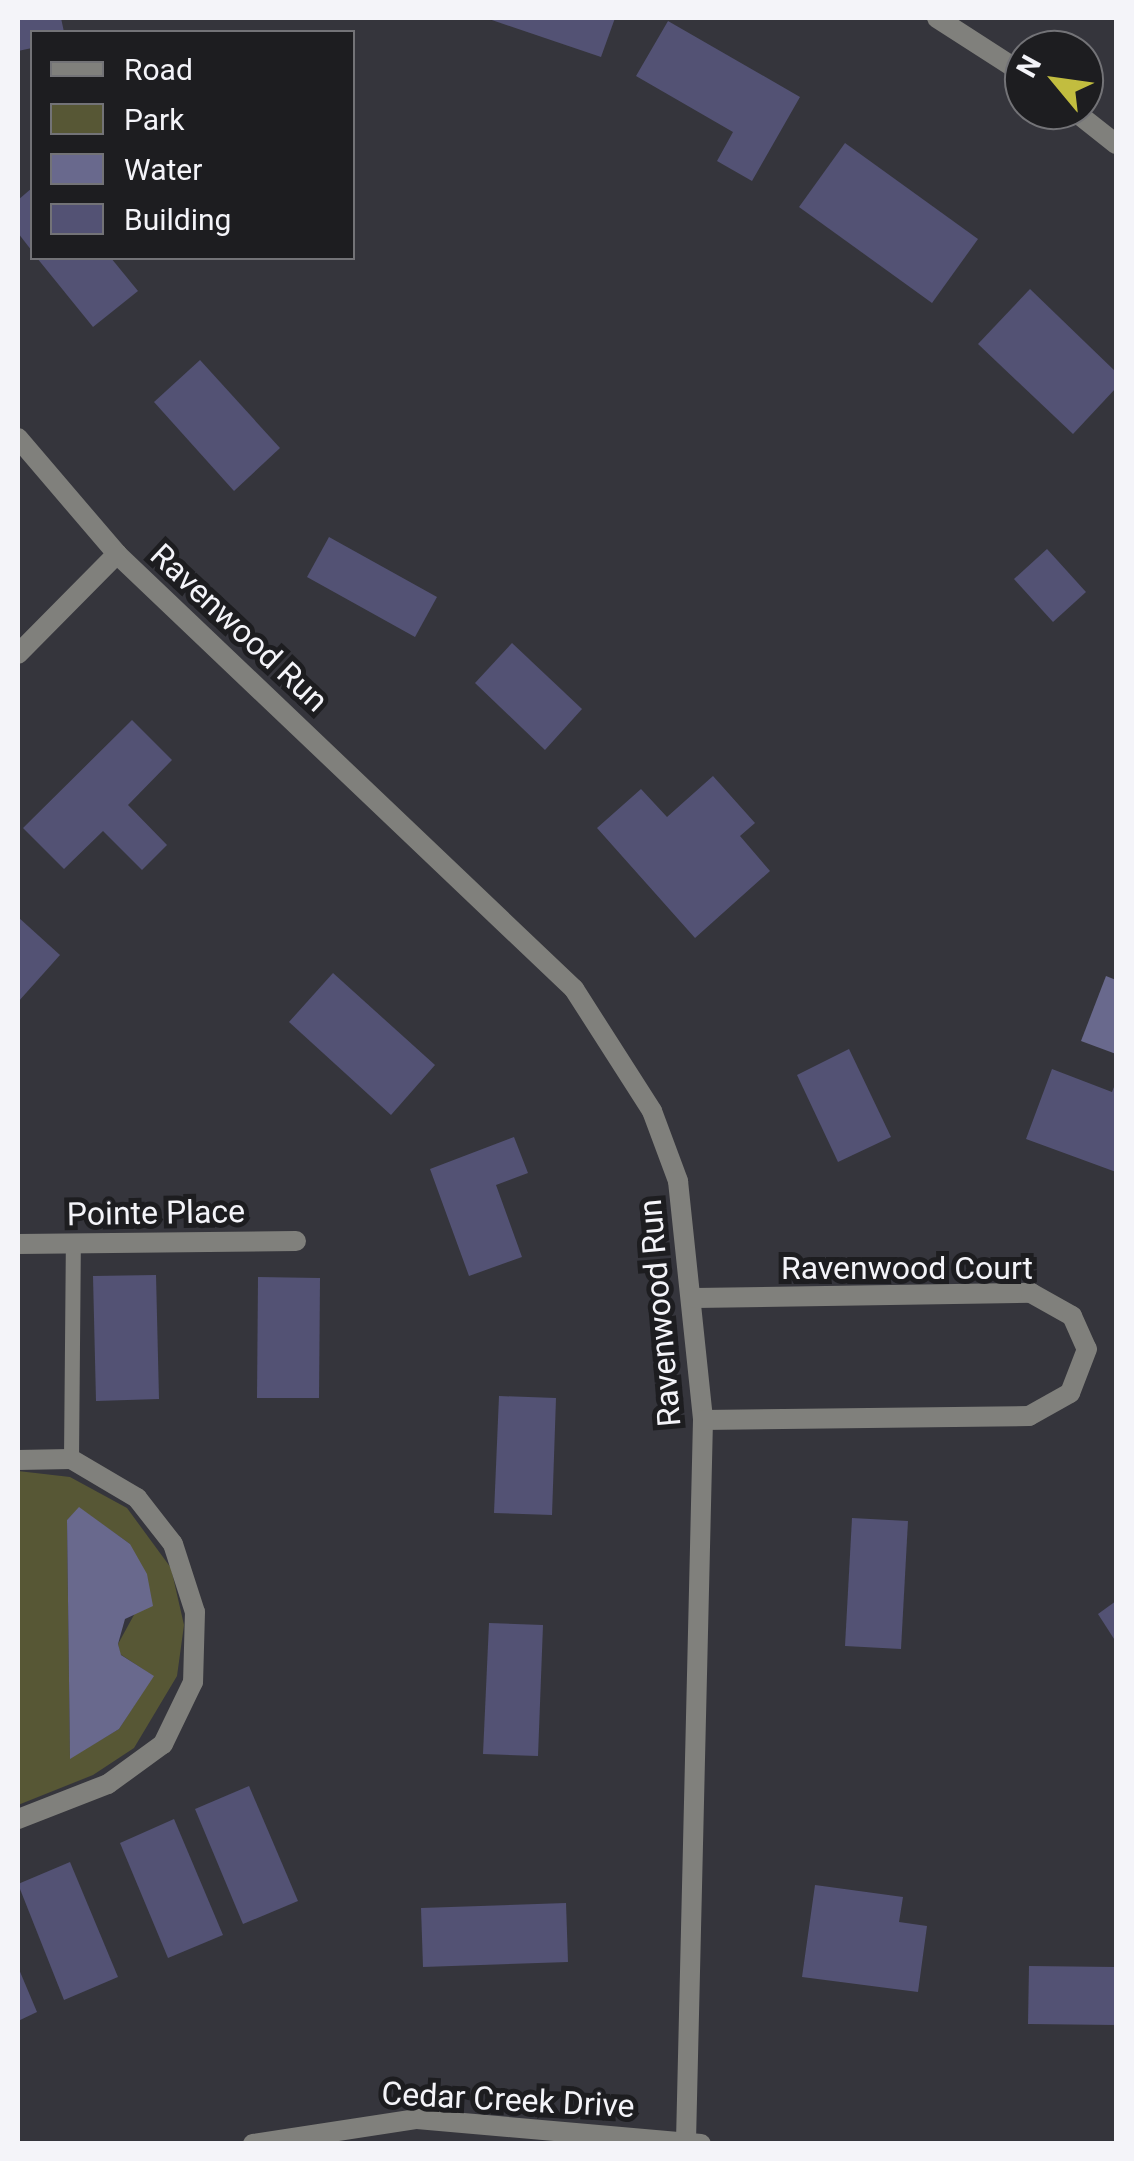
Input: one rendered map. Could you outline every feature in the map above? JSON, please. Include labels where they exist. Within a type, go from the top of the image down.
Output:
[{"type":"street","points":[[938,18],[1004,61]]},
{"type":"street","name":"Ravenwood Run","points":[[18,438],[117,554],[574,989],[652,1110],[678,1182],[695,1298],[702,1420],[693,2142]]},
{"type":"street","points":[[18,654],[117,554]]},
{"type":"street","name":"Pointe Place","points":[[18,1244],[296,1242]]},
{"type":"street","name":"Ravenwood Court","points":[[695,1298],[1031,1293],[1072,1316],[1087,1350],[1070,1393],[1029,1416],[702,1420]]},
{"type":"street","points":[[18,1460],[71,1459],[137,1498],[173,1544],[194,1612],[193,1682],[164,1744],[108,1784],[18,1819]]},
{"type":"street","name":"Cedar Creek Drive","points":[[253,2144],[365,2122],[482,2134],[693,2142]]},
{"type":"lane","points":[[71,1459],[72,1244]]},
{"type":"green space","points":[[18,1471],[70,1477],[127,1508],[171,1568],[184,1625],[177,1676],[134,1748],[93,1775],[18,1805]],"holes":[[[79,1508],[130,1544],[135,1613],[118,1644],[120,1654],[153,1676],[119,1729],[70,1758],[67,1520]]]},
{"type":"water","points":[[1106,976],[1116,980],[1116,1054],[1081,1041]]},
{"type":"water","points":[[79,1507],[130,1544],[147,1574],[153,1606],[125,1619],[118,1644],[121,1655],[154,1676],[119,1729],[70,1759],[67,1520]]},
{"type":"building","points":[[18,18],[61,18],[64,30],[30,30],[30,48],[18,51]]},
{"type":"building","points":[[486,18],[615,18],[601,57]]},
{"type":"building","points":[[668,21],[800,97],[752,181],[717,161],[733,132],[636,76]]},
{"type":"building","points":[[845,143],[978,239],[932,303],[799,207]]},
{"type":"building","points":[[30,190],[30,248],[18,233],[18,200]]},
{"type":"building","points":[[39,260],[113,260],[138,291],[93,327]]},
{"type":"building","points":[[1030,289],[1116,372],[1116,388],[1073,434],[978,344]]},
{"type":"building","points":[[200,360],[280,448],[234,491],[154,402]]},
{"type":"building","points":[[329,537],[437,597],[415,637],[307,577]]},
{"type":"building","points":[[1047,549],[1086,592],[1053,622],[1014,579]]},
{"type":"building","points":[[512,643],[582,709],[545,750],[475,683]]},
{"type":"building","points":[[132,720],[172,760],[128,805],[167,845],[142,870],[103,831],[64,869],[23,828]]},
{"type":"building","points":[[713,776],[755,823],[740,836],[770,871],[695,938],[597,828],[641,789],[667,817]]},
{"type":"building","points":[[18,917],[60,955],[18,1002]]},
{"type":"building","points":[[333,973],[435,1065],[391,1115],[289,1022]]},
{"type":"building","points":[[849,1049],[891,1137],[838,1162],[797,1075]]},
{"type":"building","points":[[1052,1069],[1112,1092],[1116,1082],[1116,1172],[1026,1139]]},
{"type":"building","points":[[514,1137],[528,1173],[496,1185],[522,1257],[469,1276],[430,1169]]},
{"type":"building","points":[[156,1275],[159,1399],[96,1401],[93,1276]]},
{"type":"building","points":[[258,1277],[320,1278],[319,1398],[257,1398]]},
{"type":"building","points":[[499,1396],[556,1398],[552,1515],[494,1513]]},
{"type":"building","points":[[852,1518],[908,1521],[901,1649],[845,1646]]},
{"type":"building","points":[[1116,1601],[1116,1642],[1098,1614]]},
{"type":"building","points":[[489,1623],[543,1625],[538,1756],[483,1754]]},
{"type":"building","points":[[249,1786],[298,1901],[243,1924],[195,1809]]},
{"type":"building","points":[[174,1819],[223,1935],[168,1958],[120,1843]]},
{"type":"building","points":[[70,1862],[118,1977],[64,2000],[18,1884]]},
{"type":"building","points":[[815,1885],[903,1897],[899,1922],[927,1926],[918,1992],[802,1977]]},
{"type":"building","points":[[566,1903],[568,1962],[423,1967],[421,1908]]},
{"type":"building","points":[[1029,1966],[1116,1967],[1116,2025],[1028,2024]]},
{"type":"building","points":[[18,1967],[37,2012],[18,2021]]}]
